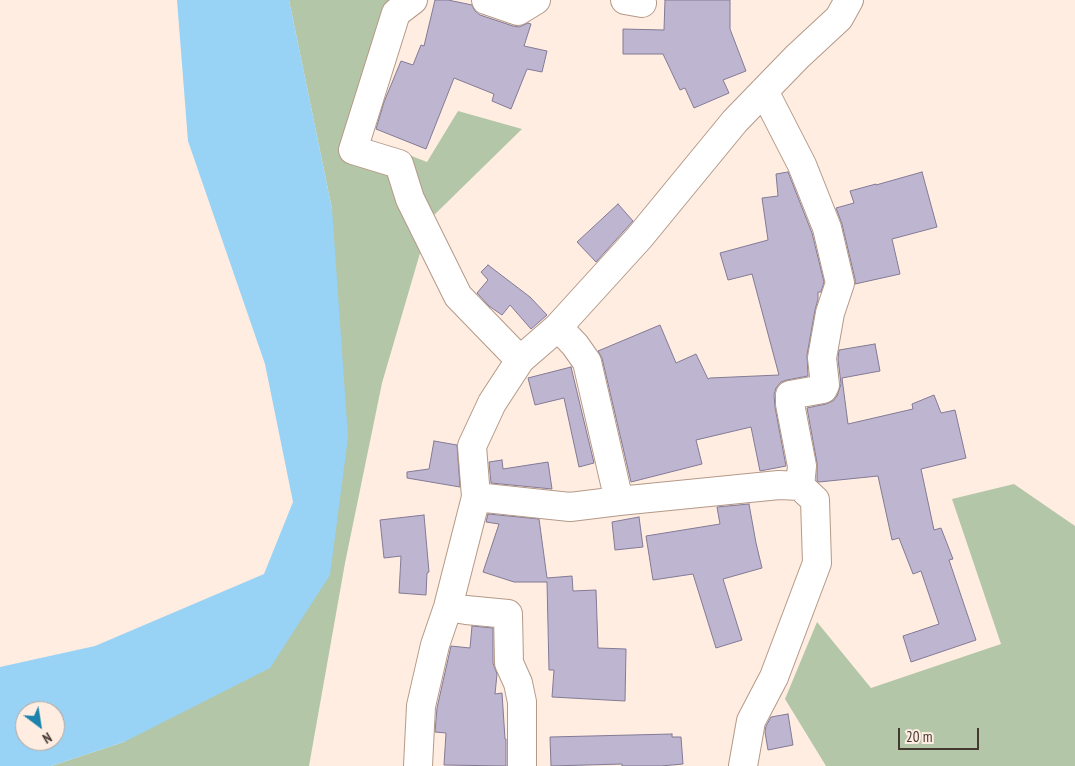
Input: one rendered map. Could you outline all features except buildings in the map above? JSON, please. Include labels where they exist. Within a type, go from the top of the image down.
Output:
[{"type":"street","points":[[413,0],[396,13],[353,150],[399,164],[410,199],[458,296],[520,360]]},
{"type":"street","points":[[486,0],[518,11],[536,0]]},
{"type":"street","points":[[418,766],[421,706],[435,645],[448,607],[476,497],[472,446],[492,403],[520,360],[558,327],[639,238],[734,120],[796,57],[839,18],[849,0]]},
{"type":"street","points":[[764,91],[802,165],[827,228],[840,283],[830,313],[822,358],[825,385],[823,389],[790,396],[802,466],[800,486]]},
{"type":"street","points":[[558,327],[575,345],[587,362],[619,501]]},
{"type":"street","points":[[476,497],[570,507],[780,485],[800,486],[815,500],[817,563],[774,677],[751,721],[743,766]]},
{"type":"street","points":[[448,607],[508,614],[509,663],[518,683],[522,702],[522,766]]},
{"type":"green space","points":[[289,0],[397,0],[363,137],[427,162],[458,111],[522,129],[430,219],[382,383],[345,563],[309,766],[51,766],[124,742],[330,575],[332,209]]},
{"type":"green space","points":[[1014,484],[1075,526],[1075,766],[826,766],[785,699],[817,622],[871,688],[1001,644],[952,499]]},
{"type":"water","points":[[177,0],[289,0],[332,209],[348,437],[330,575],[270,668],[124,742],[51,766],[0,766],[0,667],[95,646],[264,574],[293,502],[265,364],[188,141]]}]
